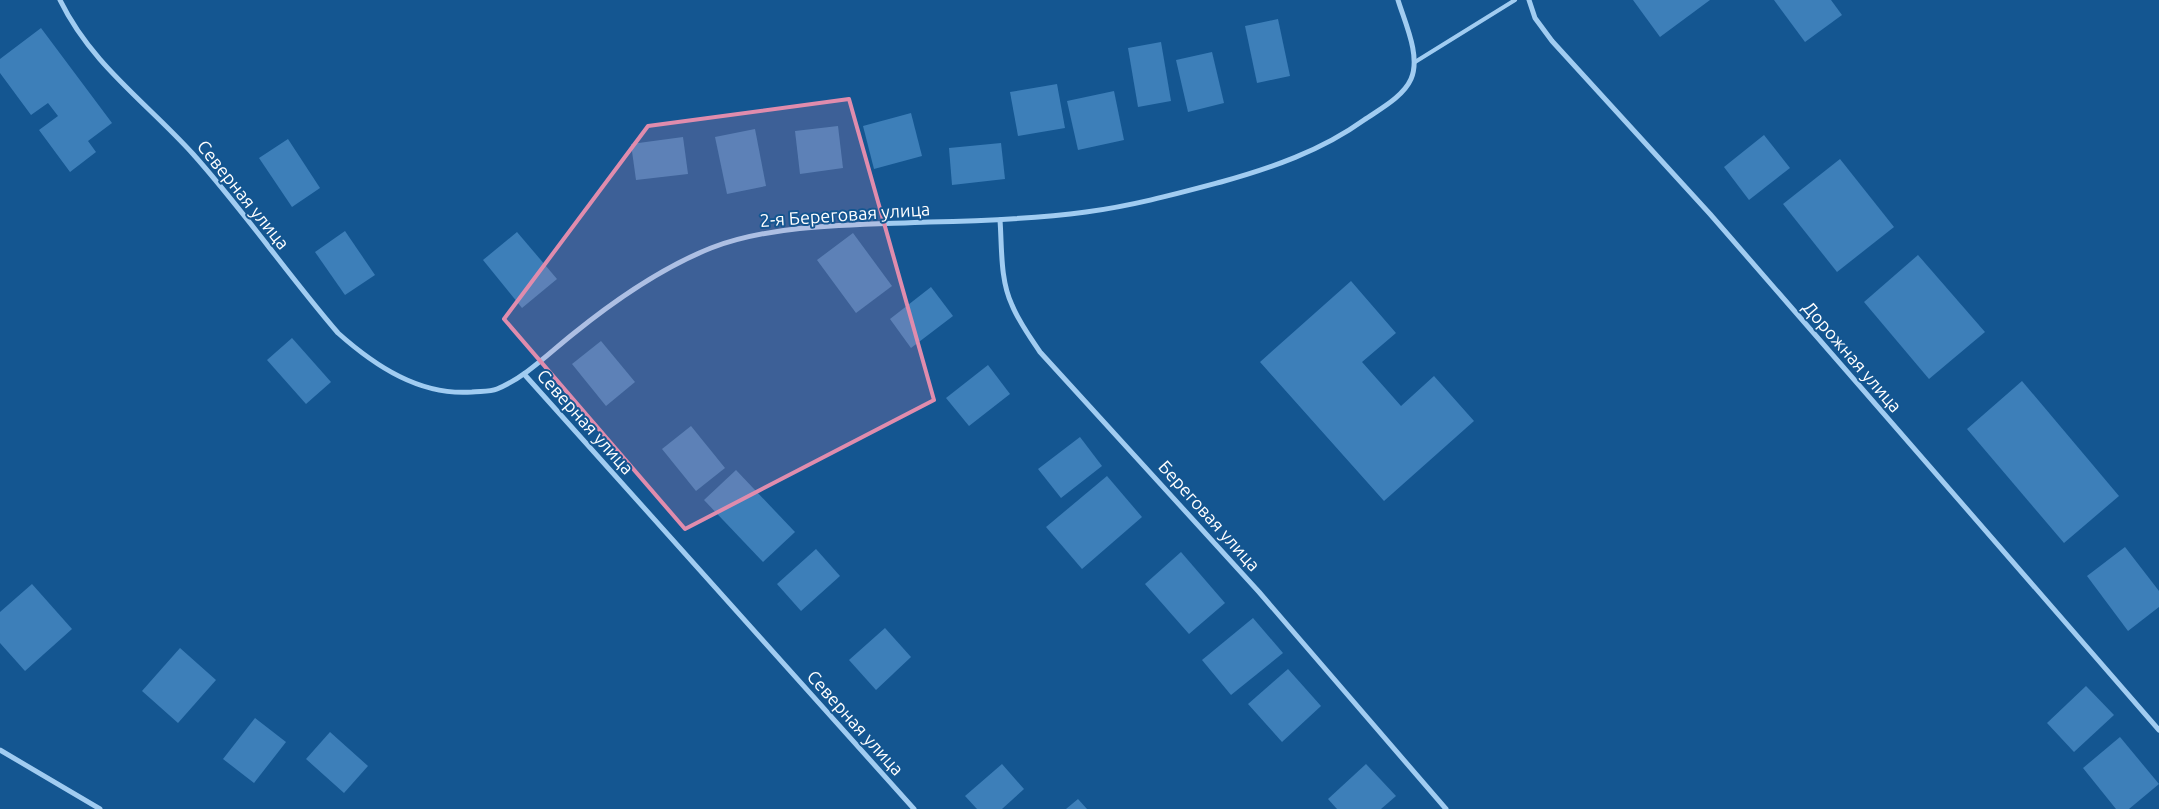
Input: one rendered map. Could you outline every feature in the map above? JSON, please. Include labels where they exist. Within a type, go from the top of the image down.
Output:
[{"type":"street","name":"Северная улица","points":[[60,0],[71,23],[90,50],[192,153],[304,294],[338,333],[364,357],[396,376],[432,388],[463,393],[494,390],[524,374],[914,809]]},
{"type":"street","points":[[1398,0],[1415,62]]},
{"type":"street","name":"Дорожная улица","points":[[1529,0],[1535,18],[1552,41],[1710,214],[2159,730]]},
{"type":"street","name":"2-я Береговая улица","points":[[524,374],[629,291],[693,256],[744,237],[790,230],[1000,220],[1086,212],[1159,198],[1252,173],[1315,150],[1348,132],[1400,94],[1410,80],[1415,62]]},
{"type":"street","name":"Береговая улица","points":[[1000,220],[1005,278],[1011,303],[1021,324],[1040,352],[1259,592],[1446,809]]},
{"type":"street","points":[[0,750],[100,809]]},
{"type":"lane","points":[[1415,62],[1515,0]]},
{"type":"highlighted area","points":[[849,99],[934,400],[685,529],[504,319],[648,126]]},
{"type":"building","points":[[1633,0],[1710,0],[1660,37]]},
{"type":"building","points":[[1774,0],[1831,0],[1842,15],[1805,42]]},
{"type":"building","points":[[1278,19],[1290,76],[1257,83],[1245,26]]},
{"type":"building","points":[[41,28],[112,123],[88,141],[96,152],[70,172],[39,130],[58,116],[48,103],[31,115],[0,73],[0,59]]},
{"type":"building","points":[[1161,42],[1171,101],[1138,107],[1128,48]]},
{"type":"building","points":[[1212,52],[1224,103],[1188,112],[1176,60]]},
{"type":"building","points":[[1057,84],[1065,128],[1018,136],[1010,92]]},
{"type":"building","points":[[1114,91],[1124,140],[1078,150],[1067,101]]},
{"type":"building","points":[[911,113],[922,156],[874,169],[863,126]]},
{"type":"building","points":[[838,126],[843,168],[800,174],[795,131]]},
{"type":"building","points":[[755,129],[766,186],[727,194],[715,137]]},
{"type":"building","points":[[1764,135],[1790,168],[1749,200],[1724,167]]},
{"type":"building","points":[[683,137],[688,174],[636,180],[631,144]]},
{"type":"building","points":[[288,139],[320,188],[292,207],[259,158]]},
{"type":"building","points":[[1001,143],[1005,179],[952,185],[949,148]]},
{"type":"building","points":[[1840,159],[1894,227],[1837,272],[1783,204]]},
{"type":"building","points":[[345,231],[375,275],[345,295],[315,252]]},
{"type":"building","points":[[517,232],[557,279],[522,308],[483,260]]},
{"type":"building","points":[[853,233],[892,286],[856,313],[817,260]]},
{"type":"building","points":[[1918,255],[1985,332],[1929,379],[1864,302]]},
{"type":"building","points":[[1351,281],[1396,333],[1362,362],[1401,406],[1434,376],[1474,421],[1384,501],[1260,362]]},
{"type":"building","points":[[931,287],[953,316],[911,348],[890,319]]},
{"type":"building","points":[[292,338],[331,382],[306,404],[267,360]]},
{"type":"building","points":[[601,341],[635,382],[606,406],[572,364]]},
{"type":"building","points":[[988,365],[1010,394],[969,426],[946,398]]},
{"type":"building","points":[[2022,381],[2119,496],[2064,543],[1967,429]]},
{"type":"building","points":[[691,426],[725,468],[696,491],[662,449]]},
{"type":"building","points":[[1080,437],[1102,466],[1061,498],[1038,469]]},
{"type":"building","points":[[736,470],[795,532],[763,562],[704,500]]},
{"type":"building","points":[[1107,476],[1142,517],[1082,569],[1046,527]]},
{"type":"building","points":[[2125,547],[2159,591],[2159,607],[2128,631],[2087,576]]},
{"type":"building","points":[[816,549],[840,576],[801,611],[777,584]]},
{"type":"building","points":[[1181,552],[1225,603],[1189,634],[1145,584]]},
{"type":"building","points":[[32,584],[72,629],[25,671],[0,643],[0,612]]},
{"type":"building","points":[[1253,618],[1283,653],[1231,695],[1202,660]]},
{"type":"building","points":[[885,628],[911,657],[876,690],[849,660]]},
{"type":"building","points":[[180,648],[216,680],[178,723],[142,691]]},
{"type":"building","points":[[1288,669],[1321,706],[1282,742],[1248,704]]},
{"type":"building","points":[[2086,686],[2114,715],[2074,752],[2047,723]]},
{"type":"building","points":[[255,718],[286,742],[254,783],[223,759]]},
{"type":"building","points":[[330,732],[368,766],[344,793],[306,759]]},
{"type":"building","points":[[2120,737],[2159,784],[2129,809],[2116,809],[2083,768]]},
{"type":"building","points":[[1002,764],[1024,789],[1002,809],[977,809],[965,796]]},
{"type":"building","points":[[1366,764],[1396,796],[1381,809],[1337,809],[1328,799]]},
{"type":"building","points":[[1078,799],[1087,809],[1066,809]]}]
